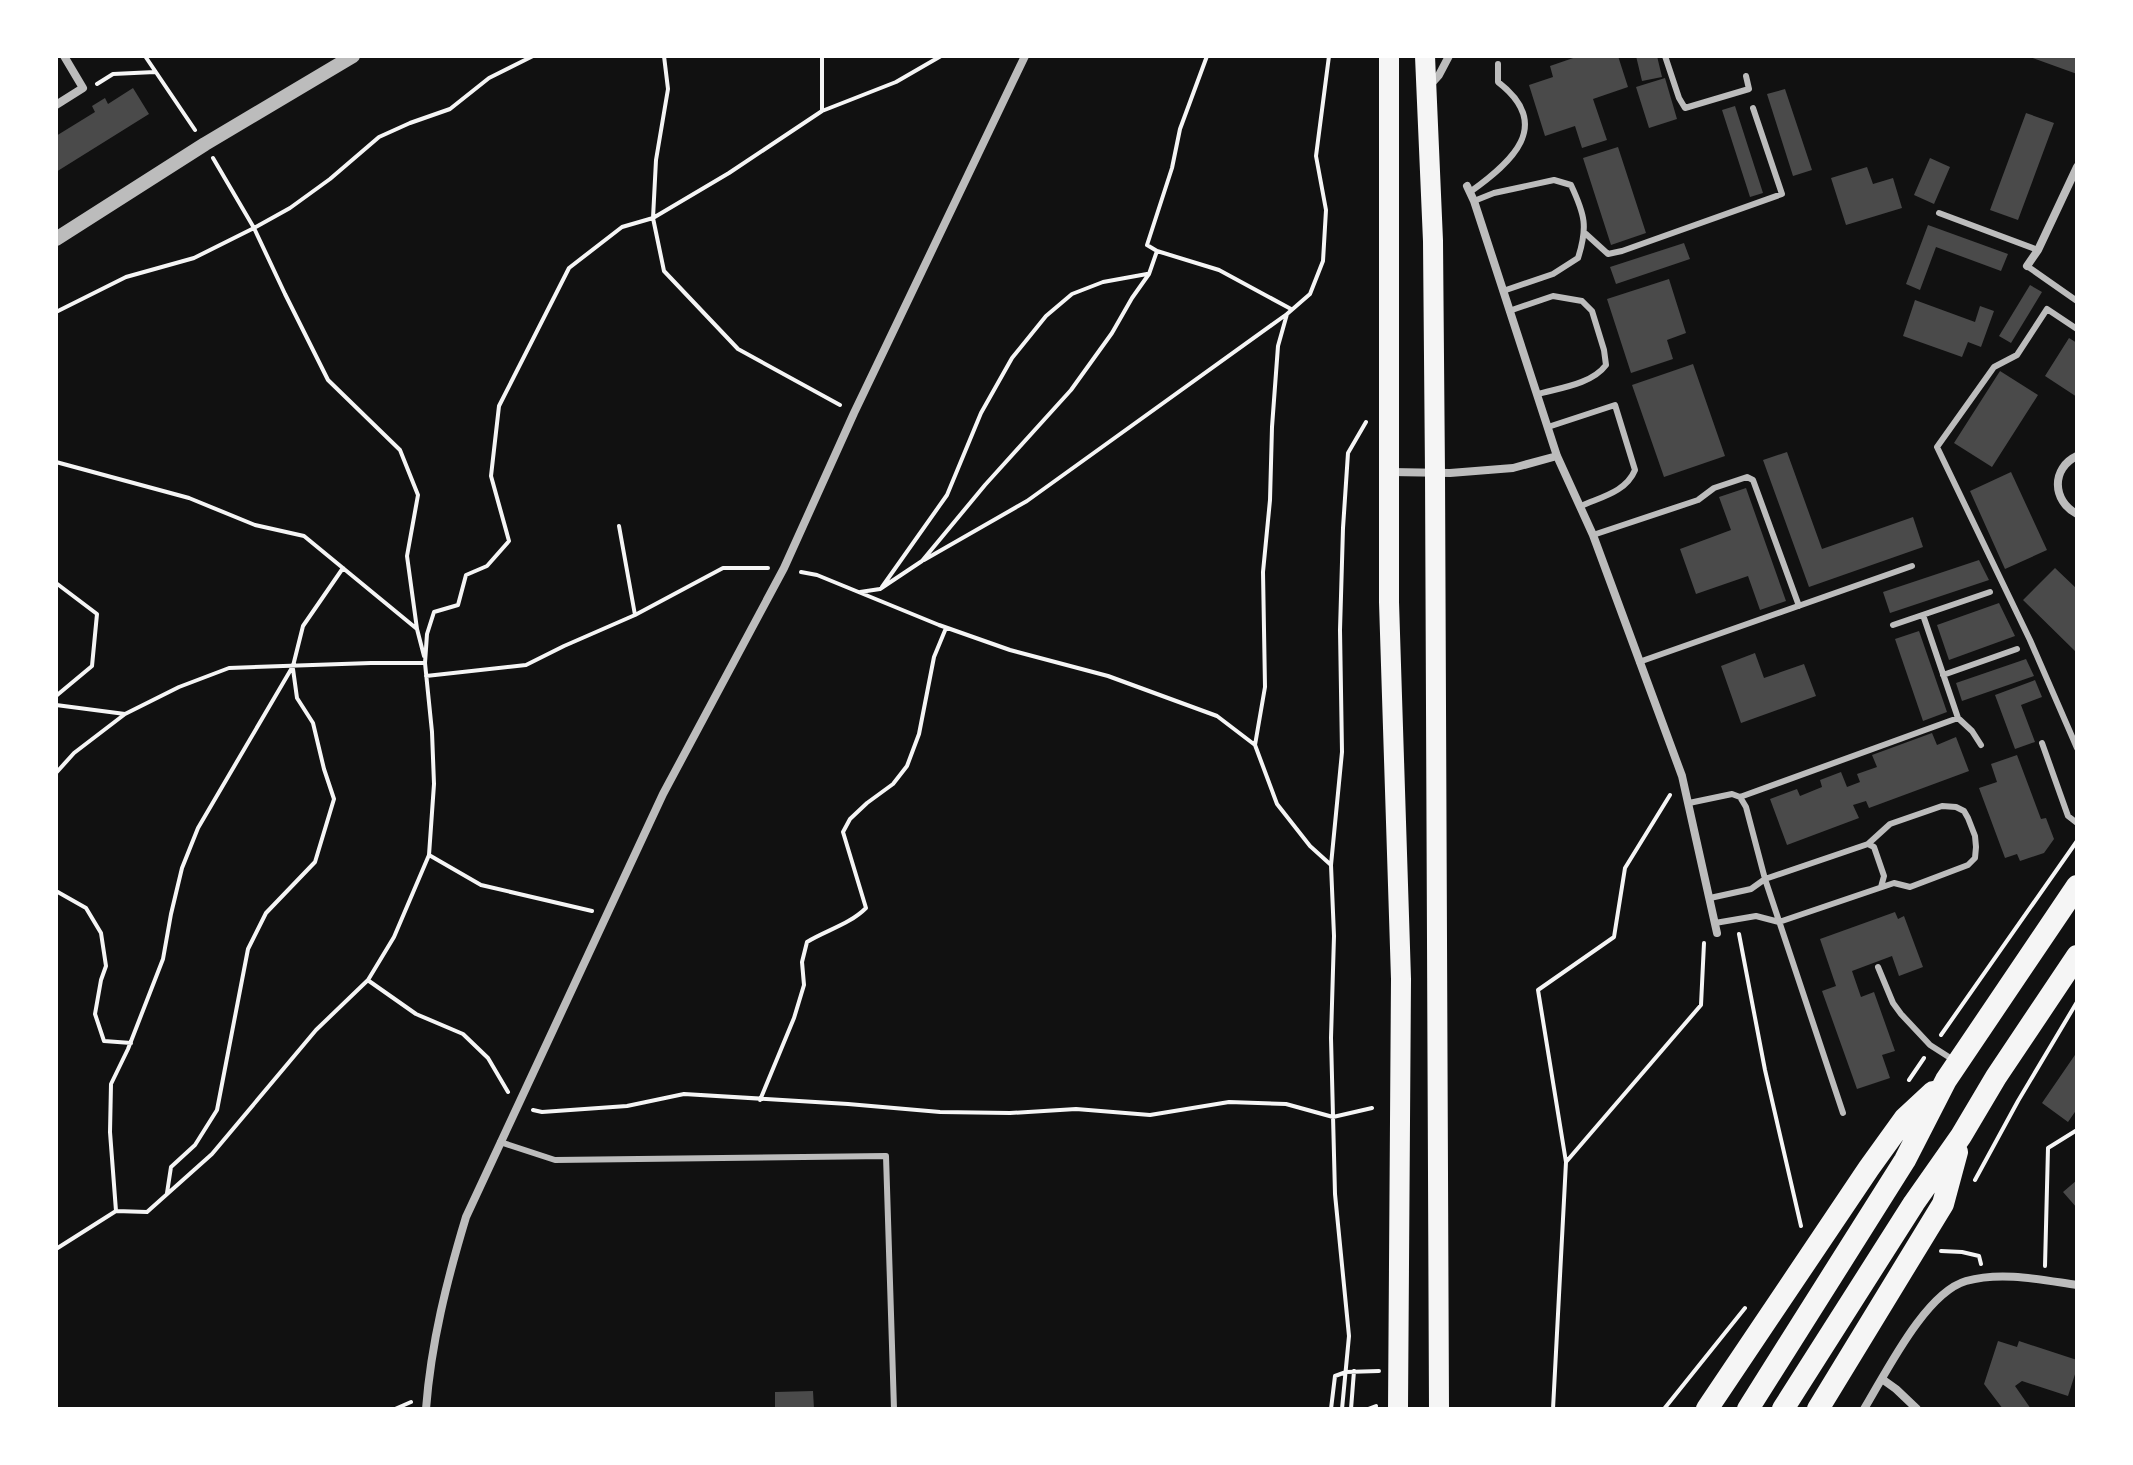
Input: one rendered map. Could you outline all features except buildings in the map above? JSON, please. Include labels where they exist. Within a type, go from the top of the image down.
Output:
[{"type":"highway","points":[[1748,1409],[1905,1160],[1952,1072],[2077,886]]},
{"type":"highway","points":[[1783,1409],[1905,1216],[1961,1136],[1996,1077],[2077,956]]},
{"type":"highway","points":[[1707,1409],[1810,1253],[1905,1118],[1952,1072]]},
{"type":"highway","points":[[1818,1409],[1943,1204],[1961,1136]]},
{"type":"main road","points":[[1389,56],[1388,472],[1401,979],[1398,1409]]},
{"type":"main road","points":[[1425,56],[1433,241],[1439,1409]]},
{"type":"street","points":[[56,105],[83,88],[64,56]]},
{"type":"street","points":[[56,239],[205,144],[353,56]]},
{"type":"street","points":[[426,1409],[438,1319],[466,1217],[663,794],[784,568],[854,413],[1025,56]]},
{"type":"street","points":[[1427,89],[1449,56]]},
{"type":"street","points":[[2027,266],[2038,250],[2077,167]]},
{"type":"street","points":[[1470,193],[1557,456],[1593,535],[1682,776],[1716,928]]},
{"type":"street","points":[[1388,472],[1435,473],[1513,468],[1557,456]]},
{"type":"street","points":[[2077,456],[2064,465],[2058,474],[2057,485],[2064,505],[2077,514]]},
{"type":"street","points":[[1864,1409],[1931,1305],[1964,1281],[2017,1277],[2077,1285]]},
{"type":"street","points":[[1882,1379],[1917,1409]]},
{"type":"lane","points":[[1665,56],[1685,108],[1749,89],[1746,76]]},
{"type":"lane","points":[[1470,193],[1498,172],[1524,137],[1525,119],[1519,102],[1498,82],[1498,64]]},
{"type":"lane","points":[[1586,234],[1608,254],[1782,194],[1753,108]]},
{"type":"lane","points":[[1470,193],[1494,193],[1554,180],[1571,185],[1579,203],[1586,234],[1578,258],[1553,274],[1503,291]]},
{"type":"lane","points":[[1939,213],[2038,250]]},
{"type":"lane","points":[[2027,266],[2077,301]]},
{"type":"lane","points":[[1509,311],[1553,296],[1582,301],[1592,311],[1606,365],[1600,373],[1591,377],[1538,394]]},
{"type":"lane","points":[[2077,329],[2047,309],[2017,355],[1994,367],[1937,447],[2030,640],[2077,748]]},
{"type":"lane","points":[[1548,427],[1615,405],[1635,470],[1632,478],[1618,491],[1581,506]]},
{"type":"lane","points":[[1593,535],[1698,500],[1714,488],[1747,477],[1753,480],[1799,606]]},
{"type":"lane","points":[[1639,662],[1912,566]]},
{"type":"lane","points":[[1893,625],[1990,592]]},
{"type":"lane","points":[[1923,615],[1958,718],[1981,745]]},
{"type":"lane","points":[[1943,675],[2017,649]]},
{"type":"lane","points":[[1740,797],[1958,718]]},
{"type":"lane","points":[[2042,743],[2068,816],[2077,823]]},
{"type":"lane","points":[[1689,803],[1732,794],[1740,797],[1746,807],[1765,879],[1843,1113]]},
{"type":"lane","points":[[1710,898],[1751,889],[1765,879],[1868,844],[1890,824],[1942,806],[1964,811],[1975,836],[1975,858],[1968,865],[1910,887],[1894,883],[1779,922],[1756,916],[1716,928]]},
{"type":"lane","points":[[1868,844],[1874,847],[1884,876],[1880,888]]},
{"type":"lane","points":[[1878,967],[1893,1003],[1952,1072]]},
{"type":"lane","points":[[500,1142],[555,1160],[886,1156],[894,1409]]},
{"type":"path","points":[[145,56],[205,144],[254,228],[328,380],[400,450],[418,495],[407,556],[425,663]]},
{"type":"path","points":[[56,312],[126,277],[194,258],[254,228],[310,193],[379,137],[450,109],[489,78],[533,56]]},
{"type":"path","points":[[664,56],[668,89],[656,160],[653,218],[664,271],[738,349],[854,413]]},
{"type":"path","points":[[822,56],[822,111]]},
{"type":"path","points":[[56,1249],[116,1211],[147,1212],[212,1154],[316,1030],[368,980],[394,937],[429,855],[434,784],[425,663],[427,634],[434,612],[458,605],[466,575],[487,566],[509,541],[491,476],[499,406],[569,268],[622,227],[653,218],[729,173],[822,111],[896,82],[941,56]]},
{"type":"path","points":[[1207,56],[1180,129],[1172,168],[1147,245],[1219,270],[1289,311]]},
{"type":"path","points":[[857,592],[880,589],[922,561],[1027,501],[1310,294],[1323,261],[1326,210],[1316,156],[1329,56]]},
{"type":"path","points":[[83,88],[89,90],[113,74],[155,72]]},
{"type":"path","points":[[922,561],[985,485],[1071,390],[1149,274],[1157,251]]},
{"type":"path","points":[[880,589],[947,495],[981,413],[1012,358],[1046,316],[1072,294],[1103,282],[1149,274]]},
{"type":"path","points":[[1289,311],[1278,346],[1263,572],[1265,687],[1255,745],[1277,804],[1310,846],[1331,865]]},
{"type":"path","points":[[1342,1409],[1349,1336],[1335,1194],[1331,865],[1342,752],[1340,630],[1348,453],[1369,417]]},
{"type":"path","points":[[57,464],[189,498],[255,525],[304,536],[417,629]]},
{"type":"path","points":[[619,526],[635,615]]},
{"type":"path","points":[[116,1211],[110,1132],[111,1084],[131,1043],[163,959],[182,868],[198,828],[293,666],[303,626],[343,568]]},
{"type":"path","points":[[426,676],[526,665],[635,615],[723,568],[784,568],[817,575],[1010,650],[1108,676],[1217,716],[1255,745]]},
{"type":"path","points":[[56,583],[97,614],[92,666],[56,696]]},
{"type":"path","points":[[760,1100],[794,1018],[804,985],[802,962],[807,942],[855,919],[866,908],[843,832],[850,819],[893,784],[907,766],[919,734],[934,657],[947,627]]},
{"type":"path","points":[[56,773],[74,753],[125,714],[179,687],[229,668],[425,663]]},
{"type":"path","points":[[167,1195],[171,1167],[195,1145],[217,1110],[248,949],[266,913],[315,862],[334,799],[313,723],[297,698],[293,666]]},
{"type":"path","points":[[56,705],[125,714]]},
{"type":"path","points":[[1553,1409],[1566,1162],[1538,990],[1614,937],[1625,868],[1682,776]]},
{"type":"path","points":[[1908,1082],[2077,841]]},
{"type":"path","points":[[429,855],[481,885],[606,915]]},
{"type":"path","points":[[56,891],[86,908],[101,933],[106,966],[95,1014],[104,1041],[131,1043]]},
{"type":"path","points":[[1566,1162],[1701,1005],[1704,936],[1716,928],[1739,932],[1765,1070],[1802,1232]]},
{"type":"path","points":[[368,980],[416,1014],[463,1034],[488,1058],[517,1106],[542,1112],[627,1106],[684,1094],[940,1112],[1010,1113],[1076,1109],[1150,1115],[1229,1102],[1286,1104],[1333,1117],[1372,1108]]},
{"type":"path","points":[[1970,1187],[2077,1002]]},
{"type":"path","points":[[2045,1266],[2048,1148],[2077,1130]]},
{"type":"path","points":[[1938,1251],[1979,1256]]},
{"type":"path","points":[[1664,1409],[1746,1306]]},
{"type":"path","points":[[1351,1409],[1354,1371]]},
{"type":"path","points":[[1331,1409],[1335,1376],[1354,1371],[1376,1371]]},
{"type":"path","points":[[1368,1409],[1376,1406]]}]
